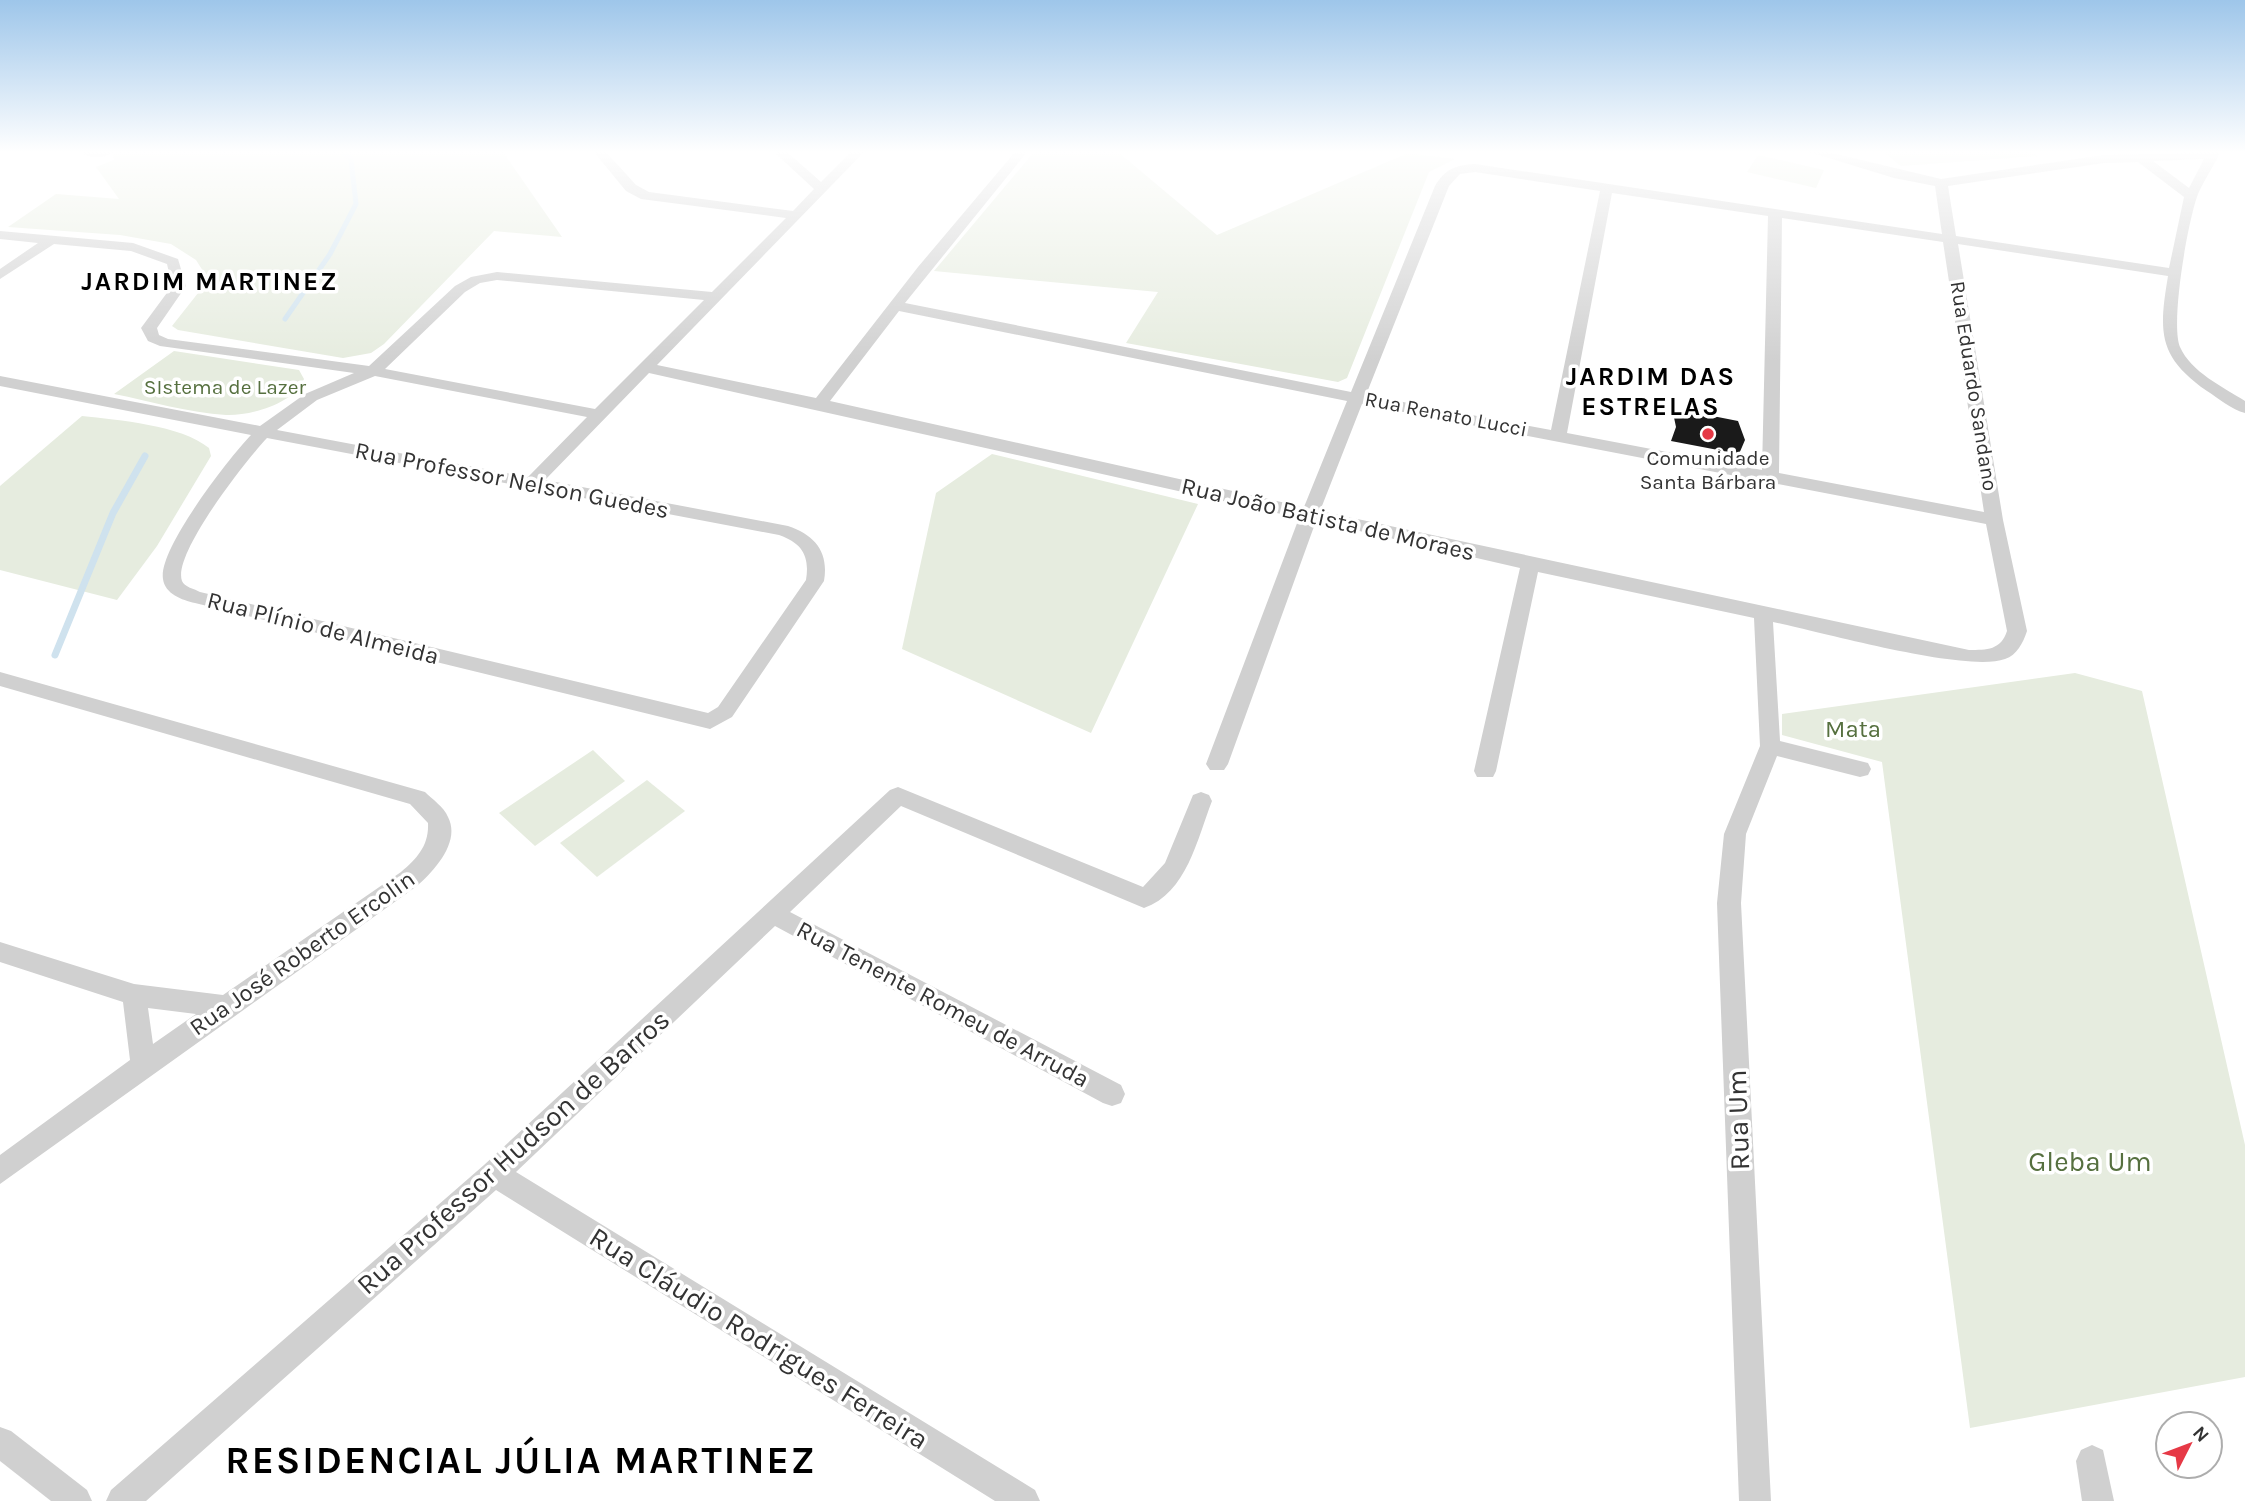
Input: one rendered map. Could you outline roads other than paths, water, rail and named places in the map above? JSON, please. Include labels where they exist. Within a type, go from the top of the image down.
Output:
[{"type":"street","points":[[532,483],[789,222]]},
{"type":"street","points":[[820,404],[965,222]]},
{"type":"street","points":[[1217,764],[1310,513],[1428,222]]},
{"type":"street","points":[[1558,435],[1599,222]]},
{"type":"street","points":[[1770,475],[1775,222]]},
{"type":"street","points":[[1843,222],[2176,273]]},
{"type":"street","name":"Rua Eduardo Sandano","points":[[1949,222],[1994,520],[2017,631],[2011,649]]},
{"type":"street","points":[[2186,222],[2168,333],[2171,345],[2183,361],[2245,408]]},
{"type":"street","points":[[0,234],[133,247],[173,262],[179,286],[149,328],[153,338],[165,343],[373,371],[600,415]]},
{"type":"street","points":[[0,275],[51,240]]},
{"type":"street","points":[[373,371],[460,289],[484,277],[497,276],[715,297]]},
{"type":"street","name":"Rua Renato Lucci","points":[[897,306],[1109,350],[1994,520]]},
{"type":"street","points":[[299,361],[316,371],[317,388],[311,397]]},
{"type":"street","name":"Rua João Batista de Moraes","points":[[646,368],[820,404],[1530,564],[1969,657],[1999,656],[2011,649]]},
{"type":"street","name":"Rua Plínio de Almeida","points":[[373,371],[311,397],[263,432],[231,466],[174,558],[172,580],[177,589],[195,597],[710,721]]},
{"type":"street","name":"Rua Professor Nelson Guedes","points":[[0,381],[795,534],[811,544],[819,567],[816,581],[725,712],[710,721]]},
{"type":"street","points":[[1485,771],[1530,564]]},
{"type":"street","points":[[1763,614],[1769,746],[1860,769]]},
{"type":"street","name":"Rua José Roberto Ercolin","points":[[0,679],[416,798],[433,810],[439,820],[441,836],[437,850],[425,866],[361,915],[143,1065],[0,1171]]},
{"type":"street","name":"Rua Um","points":[[1755,1501],[1729,903],[1735,834],[1769,746]]},
{"type":"street","name":"Rua Professor Hudson de Barros","points":[[122,1501],[494,1174],[898,796],[1144,898],[1157,893],[1171,873],[1201,801]]},
{"type":"street","name":"Rua Tenente Romeu de Arruda","points":[[773,914],[1112,1094]]},
{"type":"street","points":[[0,952],[134,995],[226,1007]]},
{"type":"street","points":[[134,995],[143,1065]]},
{"type":"street","name":"Rua Cláudio Rodrigues Ferreira","points":[[494,1174],[1024,1501]]},
{"type":"street","points":[[0,1442],[76,1501]]},
{"type":"street","points":[[2092,1461],[2098,1501]]},
{"type":"waterway","points":[[285,319],[330,254],[347,222]]},
{"type":"waterway","points":[[55,655],[113,513],[145,456]]},
{"type":"place","name":"Comunidade Santa Bárbara","points":[[1708,434]]},
{"type":"district","name":"JARDIM MARTINEZ","points":[[210,281]]},
{"type":"district","name":"JARDIM DAS ESTRELAS","points":[[1651,391]]},
{"type":"district","name":"RESIDENCIAL JÚLIA MARTINEZ","points":[[521,1460]]},
{"type":"park label","name":"SIstema de Lazer","points":[[225,387]]},
{"type":"park label","name":"Mata","points":[[1853,729]]},
{"type":"park label","name":"Gleba Um","points":[[2090,1161]]}]
